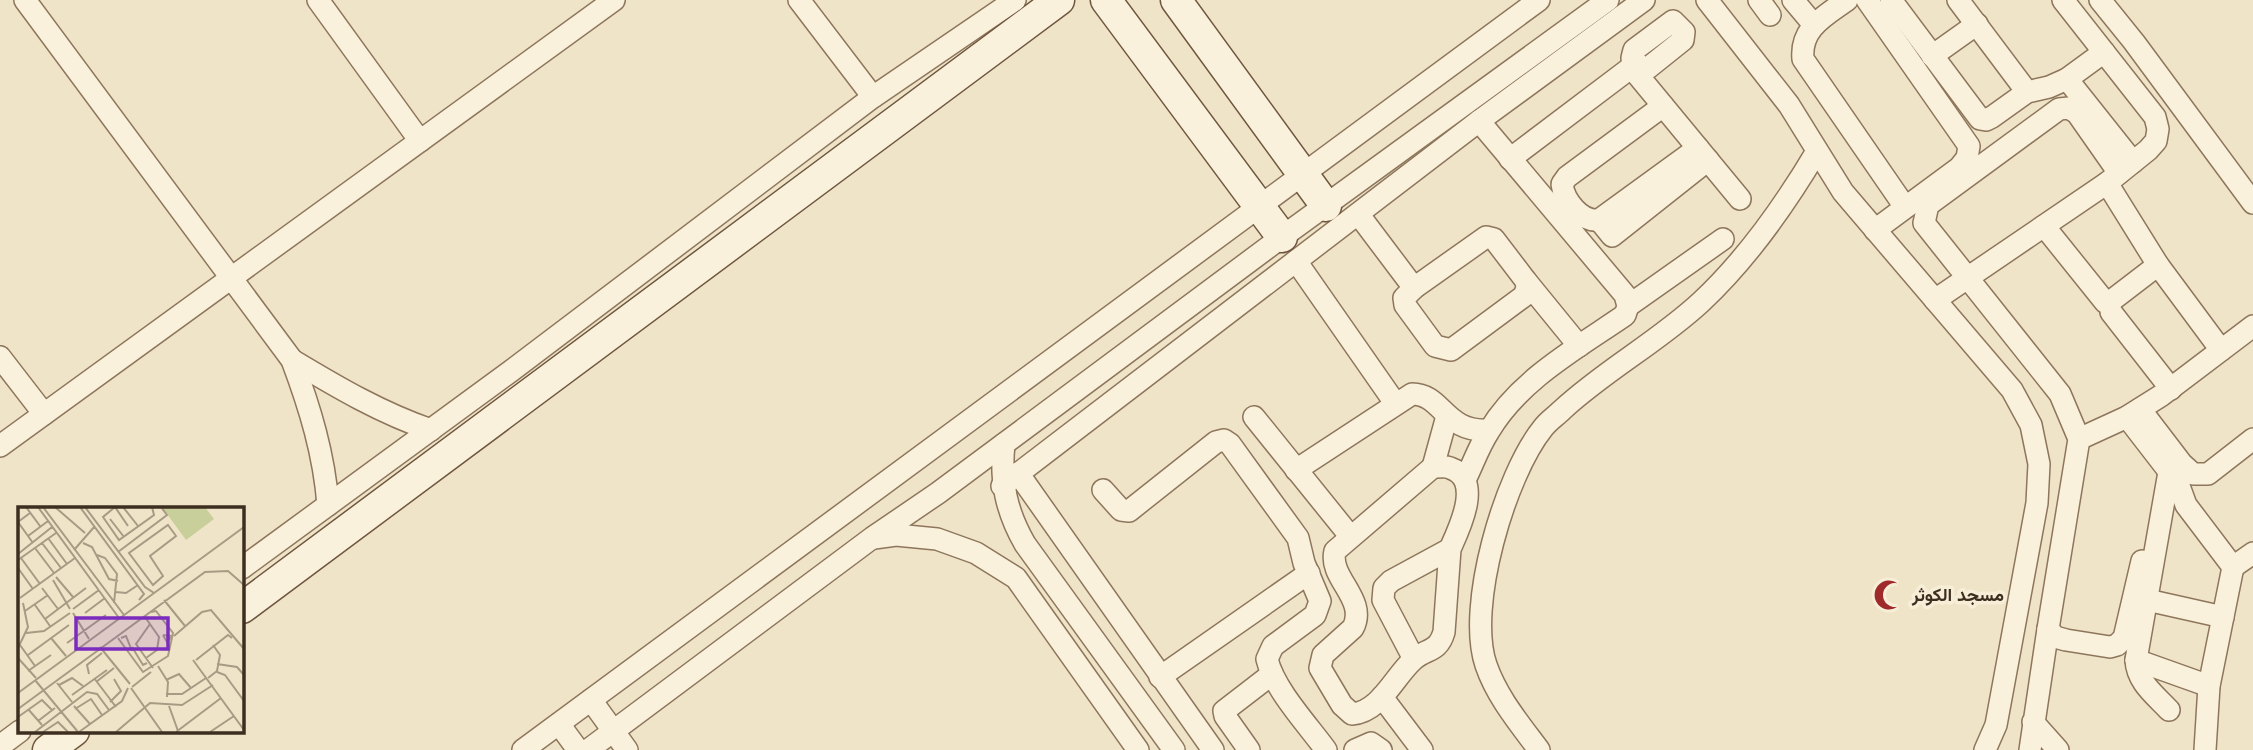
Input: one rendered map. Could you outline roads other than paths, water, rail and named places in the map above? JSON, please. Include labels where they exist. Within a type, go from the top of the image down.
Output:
[{"type":"street","points":[[25,0],[292,360],[314,419],[328,505]]},
{"type":"street","points":[[318,0],[420,141]]},
{"type":"street","points":[[0,446],[614,0]]},
{"type":"street","points":[[799,0],[873,97]]},
{"type":"street","points":[[243,567],[431,430],[873,97],[1016,0]]},
{"type":"street","points":[[243,607],[1059,0]]},
{"type":"street","points":[[1106,0],[1259,207],[1395,403]]},
{"type":"street","points":[[1176,0],[1326,206]]},
{"type":"street","points":[[523,750],[1538,0]]},
{"type":"street","points":[[1010,479],[1289,249],[1326,206],[1608,0]]},
{"type":"street","points":[[588,750],[872,538],[1004,444],[1289,249],[1359,215],[1479,121],[1644,0]]},
{"type":"street","points":[[1707,0],[1789,105],[1843,192],[2012,390],[2031,425],[2039,464],[2037,503],[2003,694],[1996,725],[1985,750]]},
{"type":"street","points":[[1794,0],[1814,25]]},
{"type":"street","points":[[1847,0],[1806,34],[1802,47],[1803,59],[1905,207]]},
{"type":"street","points":[[1867,0],[1969,146],[1967,158],[1959,168],[1875,230]]},
{"type":"street","points":[[1891,0],[1980,119],[1992,117],[2026,92],[2049,87],[2067,79],[2104,52]]},
{"type":"street","points":[[1958,0],[2026,92]]},
{"type":"street","points":[[1935,300],[2120,173],[2155,141],[2158,129],[2155,117],[2063,0]]},
{"type":"street","points":[[2100,0],[2253,203]]},
{"type":"street","points":[[1932,56],[1977,24]]},
{"type":"street","points":[[1510,159],[1634,65],[1663,106],[1741,200]]},
{"type":"street","points":[[2067,79],[2120,173],[2158,265],[2221,350]]},
{"type":"street","points":[[1663,106],[1567,177],[1562,184],[1563,192],[1582,218],[1599,220],[1612,236],[1703,154]]},
{"type":"street","points":[[2030,750],[2079,439],[2060,394],[1924,223],[1928,205],[2059,109],[2069,108],[2077,113],[2120,173]]},
{"type":"street","points":[[1447,416],[1433,467],[1339,545],[1333,558],[1357,613],[1353,628],[1323,656],[1320,668],[1342,705],[1352,714],[1360,713],[1381,697],[1414,659],[1436,647],[1441,640],[1444,632],[1450,549],[1464,520],[1467,498],[1465,480],[1489,430],[1511,402],[1546,370],[1625,315],[1628,306],[1625,295],[1479,121]]},
{"type":"street","points":[[1539,750],[1506,706],[1485,663],[1479,617],[1496,527],[1512,481],[1543,428],[1588,385],[1645,346],[1701,302],[1787,202],[1817,151]]},
{"type":"street","points":[[1359,215],[1414,288]]},
{"type":"street","points":[[2040,229],[2105,302],[2111,302],[2158,265]]},
{"type":"street","points":[[2040,229],[2167,392]]},
{"type":"street","points":[[1526,281],[1524,296],[1451,350],[1435,346],[1405,305],[1404,298],[1414,288],[1486,237],[1494,240],[1579,346]]},
{"type":"street","points":[[1628,306],[1723,239]]},
{"type":"street","points":[[2079,439],[2133,413],[2167,392],[2253,326]]},
{"type":"street","points":[[0,357],[44,414]]},
{"type":"street","points":[[292,360],[347,393],[431,430]]},
{"type":"street","points":[[1296,470],[1395,403],[1405,397],[1419,394],[1426,396],[1466,429],[1489,430]]},
{"type":"street","points":[[2133,413],[2193,474],[2208,474],[2253,439]]},
{"type":"street","points":[[2133,413],[2178,483],[2186,505],[2234,567]]},
{"type":"street","points":[[1254,417],[1350,536]]},
{"type":"street","points":[[1103,490],[1121,510],[1129,511],[1216,442],[1228,441],[1296,534],[1304,563],[1318,594],[1319,608],[1315,615],[1273,646],[1267,659],[1276,681],[1326,750]]},
{"type":"street","points":[[1004,444],[1014,525],[1174,750]]},
{"type":"street","points":[[1433,467],[1451,468],[1465,480]]},
{"type":"street","points":[[2169,472],[2136,660],[2141,681],[2169,710]]},
{"type":"street","points":[[1010,479],[1213,750]]},
{"type":"street","points":[[872,538],[896,535],[937,539],[976,554],[1016,578],[1138,750]]},
{"type":"street","points":[[1414,659],[1383,600],[1384,588],[1391,581],[1450,549]]},
{"type":"street","points":[[2205,750],[2209,686],[2234,567],[2253,553]]},
{"type":"street","points":[[2048,629],[2054,636],[2066,640],[2110,647],[2117,645],[2124,638],[2142,561]]},
{"type":"street","points":[[1016,578],[1038,562]]},
{"type":"street","points":[[1160,677],[1310,573]]},
{"type":"street","points":[[1357,613],[1383,600]]},
{"type":"street","points":[[2147,600],[2223,617]]},
{"type":"street","points":[[1250,615],[1273,646]]},
{"type":"street","points":[[2136,660],[2209,686]]},
{"type":"street","points":[[1249,750],[1224,714],[1226,709],[1276,681]]},
{"type":"street","points":[[1381,697],[1422,750]]},
{"type":"street","points":[[591,700],[627,750]]},
{"type":"street","points":[[2033,722],[2058,750]]},
{"type":"street","points":[[559,724],[578,750]]},
{"type":"street","points":[[0,746],[19,732]]},
{"type":"street","points":[[48,750],[73,732]]},
{"type":"street","points":[[1355,750],[1371,743],[1381,750]]},
{"type":"place","name":"مسجد الكوثر","points":[[1889,595]]}]
